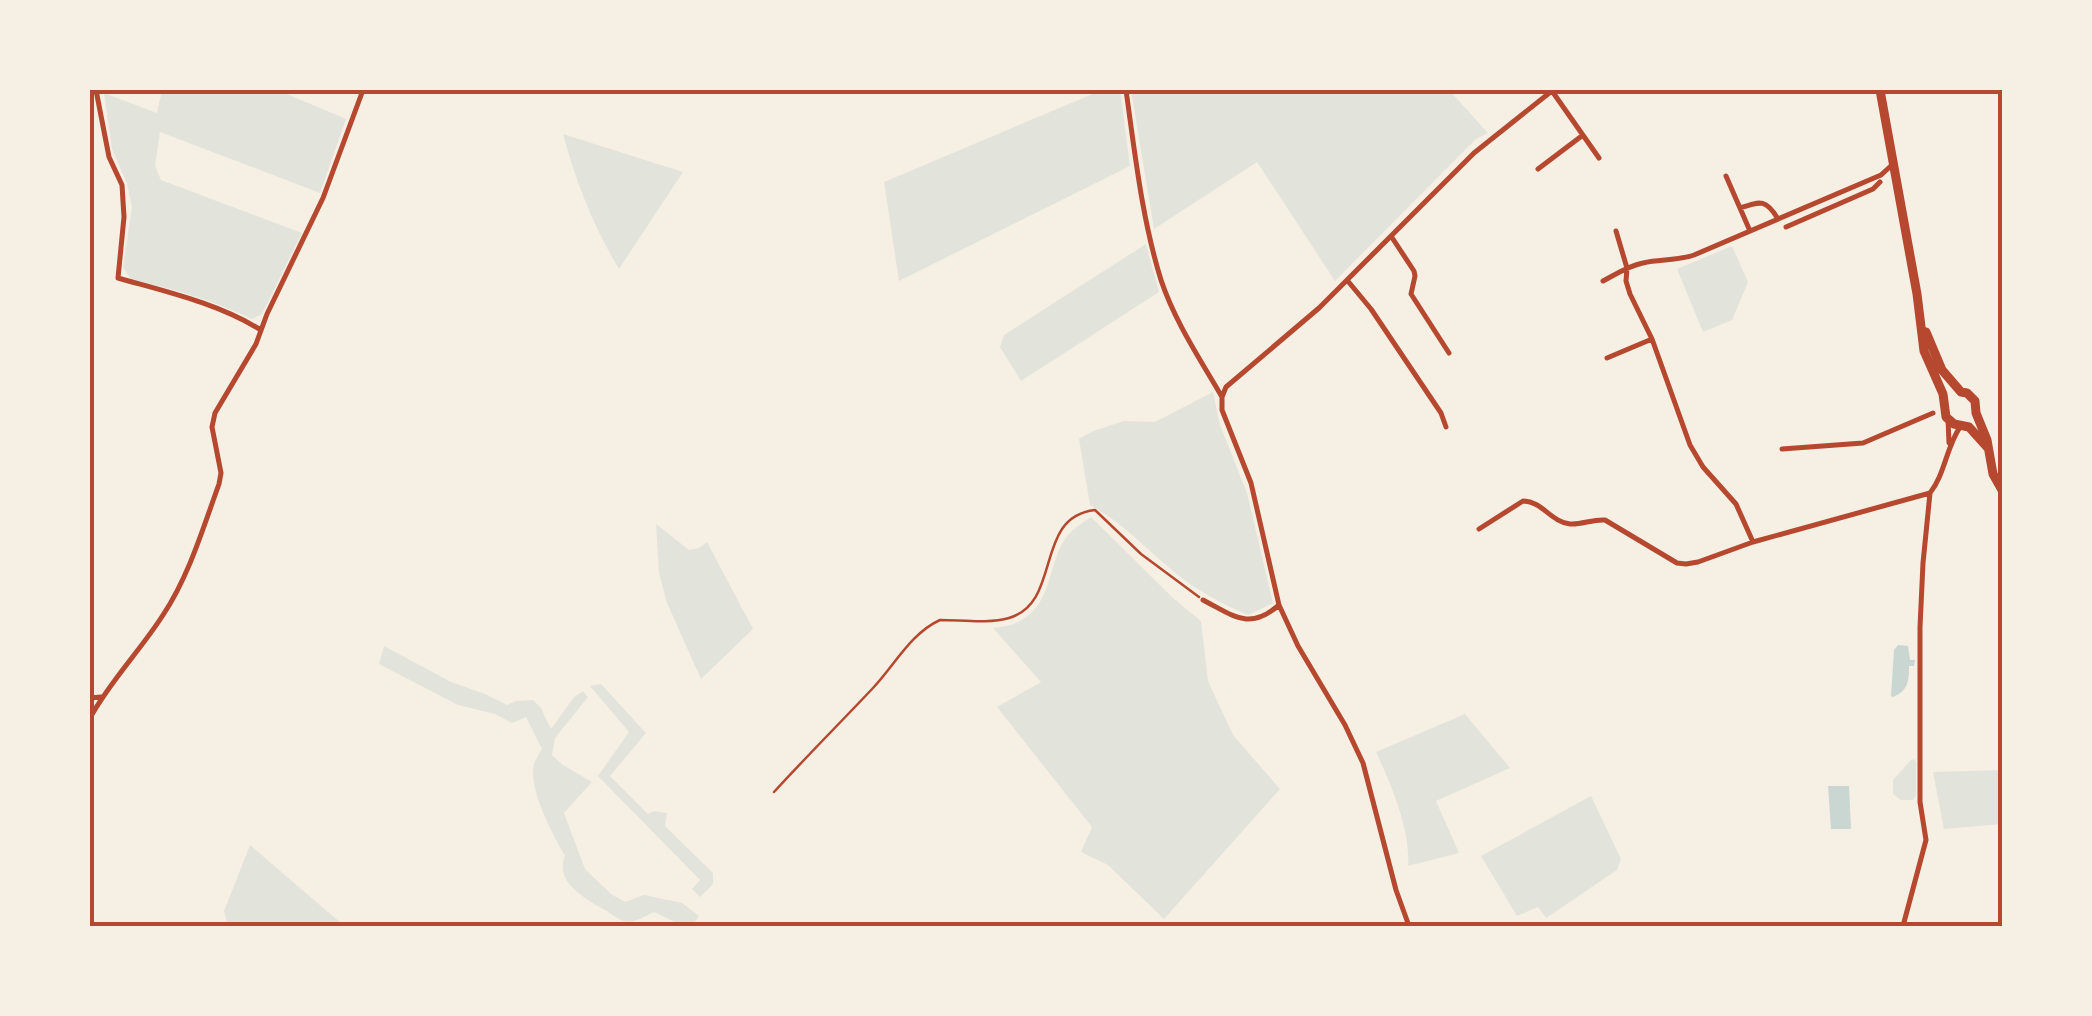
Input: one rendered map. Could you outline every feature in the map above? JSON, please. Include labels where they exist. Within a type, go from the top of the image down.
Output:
[{"type":"main road","points":[[1880,90],[1927,336],[1938,364],[1961,392],[1975,401],[1993,474],[2002,490]]},
{"type":"main road","points":[[1920,310],[1924,351],[1945,402],[1947,418],[1969,428],[1987,447]]},
{"type":"main road","points":[[1945,402],[1952,394],[1961,392]]},
{"type":"main road","points":[[1962,425],[1971,421],[1976,412]]},
{"type":"street","points":[[96,90],[109,157],[122,185],[124,217],[118,278],[189,297],[240,317],[261,330]]},
{"type":"street","points":[[90,718],[101,697],[160,620],[185,572],[219,484],[221,473],[212,427],[215,413],[250,356],[323,198],[363,90]]},
{"type":"street","points":[[1126,90],[1140,192],[1161,279],[1182,327],[1222,396]]},
{"type":"street","points":[[1409,926],[1363,762],[1279,604],[1251,484],[1222,410],[1222,396],[1226,387],[1319,308],[1474,153],[1552,91],[1599,158]]},
{"type":"street","points":[[1538,169],[1583,135]]},
{"type":"street","points":[[1603,281],[1645,262],[1680,260],[1750,232],[1881,175],[1893,164]]},
{"type":"street","points":[[1726,176],[1750,232]]},
{"type":"street","points":[[1869,180],[1896,181]]},
{"type":"street","points":[[1786,226],[1873,189],[1880,182]]},
{"type":"street","points":[[1740,208],[1764,203],[1779,219]]},
{"type":"street","points":[[1616,230],[1630,294],[1652,338],[1690,444],[1703,466],[1736,504],[1753,542]]},
{"type":"street","points":[[1391,236],[1416,276],[1411,294],[1449,352]]},
{"type":"street","points":[[1347,280],[1372,308],[1441,413],[1446,428]]},
{"type":"street","points":[[1608,358],[1652,338]]},
{"type":"street","points":[[1782,448],[1863,443],[1933,413],[1945,402]]},
{"type":"street","points":[[1933,413],[1947,418],[1948,451]]},
{"type":"street","points":[[1904,926],[1926,840],[1920,802],[1920,616],[1930,493],[1962,425]]},
{"type":"street","points":[[1479,529],[1523,501],[1530,501],[1562,522],[1605,520],[1677,563],[1698,562],[1753,542],[1930,493]]},
{"type":"street","points":[[1202,600],[1246,620],[1260,618],[1279,604]]},
{"type":"street","points":[[90,698],[101,697]]},
{"type":"path","points":[[774,792],[932,624],[940,620],[1006,620],[1020,614],[1040,591],[1059,533],[1086,511],[1095,510],[1141,554],[1202,600]]},
{"type":"shaded area","points":[[162,90],[277,90],[346,119],[320,193],[160,132],[155,166],[161,180],[302,233],[262,314],[252,319],[193,296],[131,280],[123,267],[132,207],[112,149],[104,93],[157,113]]},
{"type":"shaded area","points":[[1102,90],[1120,90],[1130,166],[899,281],[884,182]]},
{"type":"shaded area","points":[[1131,90],[1449,90],[1488,133],[1476,139],[1335,281],[1257,162],[1154,229]]},
{"type":"shaded area","points":[[563,134],[683,172],[619,269],[586,203]]},
{"type":"shaded area","points":[[1146,244],[1159,292],[1021,381],[1000,347],[1004,335]]},
{"type":"shaded area","points":[[1732,246],[1748,282],[1732,320],[1703,332],[1677,269]]},
{"type":"shaded area","points":[[1213,392],[1220,425],[1247,493],[1273,603],[1248,615],[1186,581],[1090,505],[1079,439],[1124,421],[1155,422]]},
{"type":"shaded area","points":[[1091,517],[1201,621],[1208,681],[1233,735],[1280,789],[1164,919],[1108,865],[1081,852],[1092,827],[997,707],[1041,682],[993,628],[1016,623],[1036,608],[1065,539]]},
{"type":"shaded area","points":[[656,524],[689,550],[707,542],[753,629],[701,679],[667,603],[659,573]]},
{"type":"shaded area","points":[[1898,645],[1908,646],[1910,660],[1915,660],[1914,666],[1909,666],[1905,689],[1893,697],[1894,650]]},
{"type":"shaded area","points":[[384,646],[451,682],[507,705],[533,700],[551,729],[574,697],[583,691],[588,697],[555,738],[552,755],[592,782],[564,813],[585,869],[625,902],[644,895],[682,903],[699,916],[692,926],[683,926],[654,912],[636,921],[624,921],[573,888],[564,874],[565,856],[538,799],[533,775],[542,749],[526,717],[512,723],[495,714],[458,705],[379,664]]},
{"type":"shaded area","points":[[601,684],[646,733],[610,776],[648,814],[667,813],[665,826],[713,873],[713,884],[700,897],[692,889],[700,880],[598,776],[629,732],[590,686]]},
{"type":"shaded area","points":[[1465,714],[1510,768],[1436,801],[1459,853],[1408,866],[1403,823],[1376,752]]},
{"type":"shaded area","points":[[1914,759],[1916,795],[1913,800],[1901,800],[1893,794],[1893,780]]},
{"type":"shaded area","points":[[2002,770],[2002,824],[1944,829],[1933,772]]},
{"type":"shaded area","points":[[1828,786],[1849,786],[1851,829],[1831,829]]},
{"type":"shaded area","points":[[1591,796],[1621,859],[1617,870],[1546,918],[1538,907],[1517,916],[1481,856]]},
{"type":"shaded area","points":[[250,845],[346,926],[228,926],[224,911]]}]
